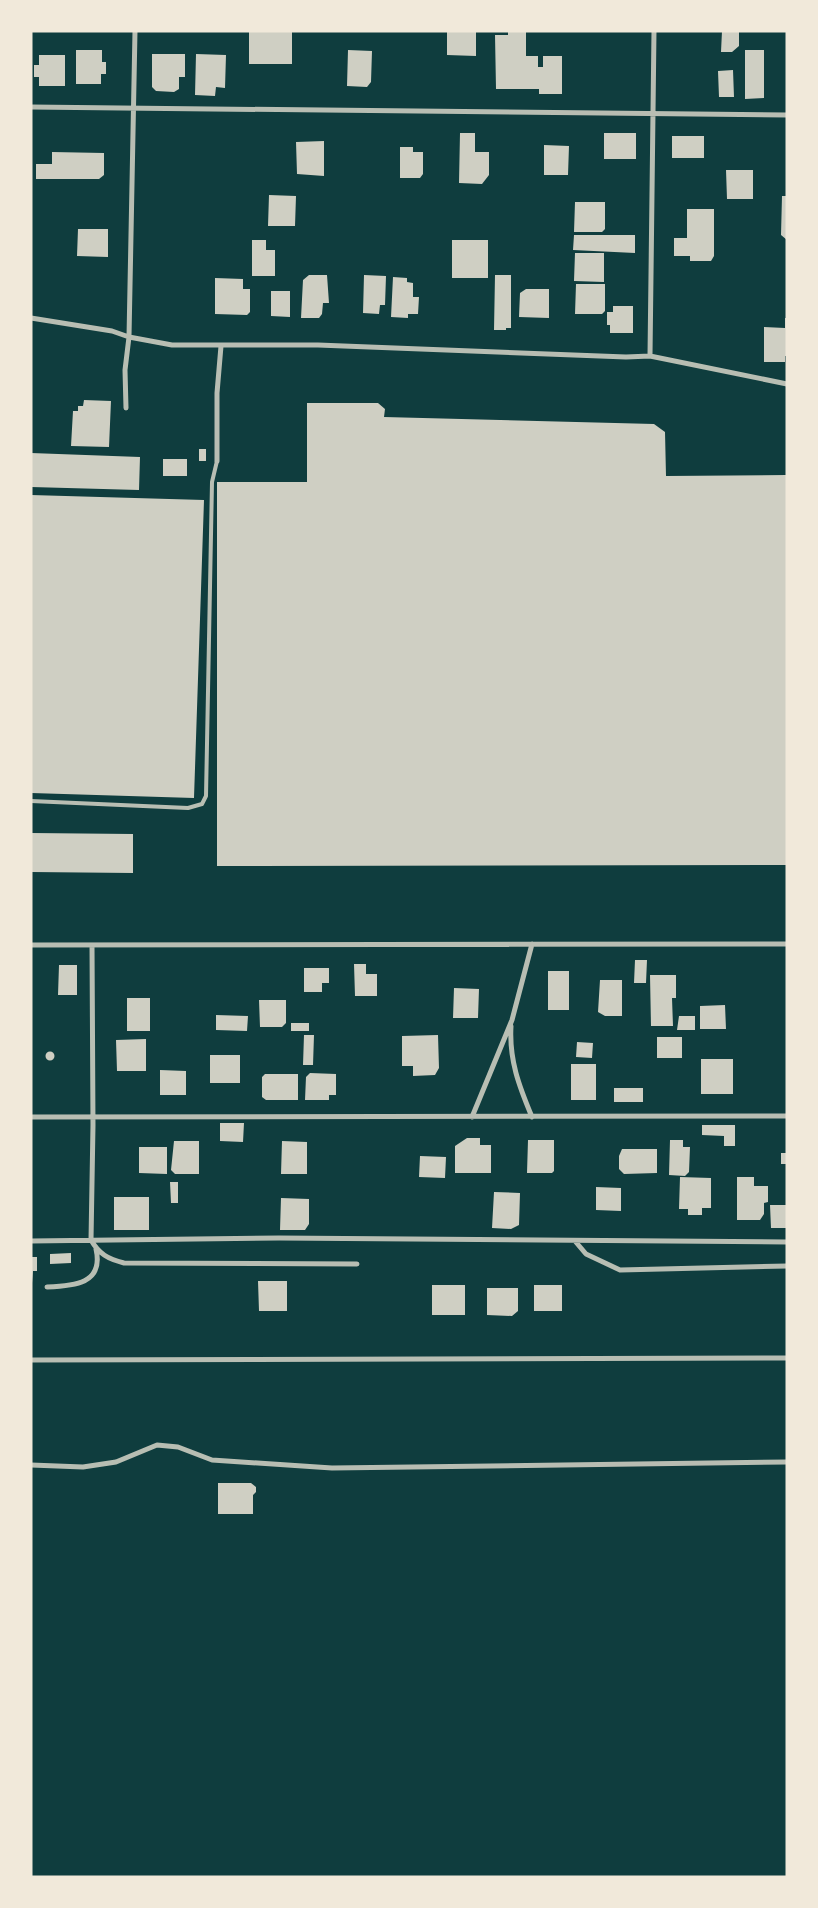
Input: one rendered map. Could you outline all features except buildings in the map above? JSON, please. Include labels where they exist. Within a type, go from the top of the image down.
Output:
[{"type":"street","points":[[126,408],[125,370],[129,337],[135,31]]},
{"type":"street","points":[[650,356],[654,31]]},
{"type":"street","points":[[31,107],[787,115]]},
{"type":"street","points":[[31,318],[112,331],[129,337],[172,345],[318,345],[626,357],[650,356],[787,384]]},
{"type":"street","points":[[217,462],[217,393],[221,346]]},
{"type":"street","points":[[472,1117],[512,1020],[532,944]]},
{"type":"street","points":[[31,946],[787,944]]},
{"type":"street","points":[[47,1287],[69,1287],[88,1280],[97,1270],[98,1258],[91,1240],[93,1117],[92,945]]},
{"type":"street","points":[[512,1020],[510,1046],[515,1076],[532,1117]]},
{"type":"street","points":[[31,1117],[787,1116]]},
{"type":"street","points":[[31,1240],[279,1238],[575,1242],[787,1242]]},
{"type":"street","points":[[575,1242],[586,1254],[620,1270],[787,1266]]},
{"type":"street","points":[[96,1249],[108,1259],[124,1263],[357,1264]]},
{"type":"street","points":[[31,1360],[787,1358]]},
{"type":"street","points":[[31,1465],[83,1467],[116,1462],[156,1446],[178,1447],[212,1460],[332,1468],[787,1462]]},
{"type":"lane","points":[[31,801],[188,808],[202,804],[206,796],[212,482],[217,462]]}]
